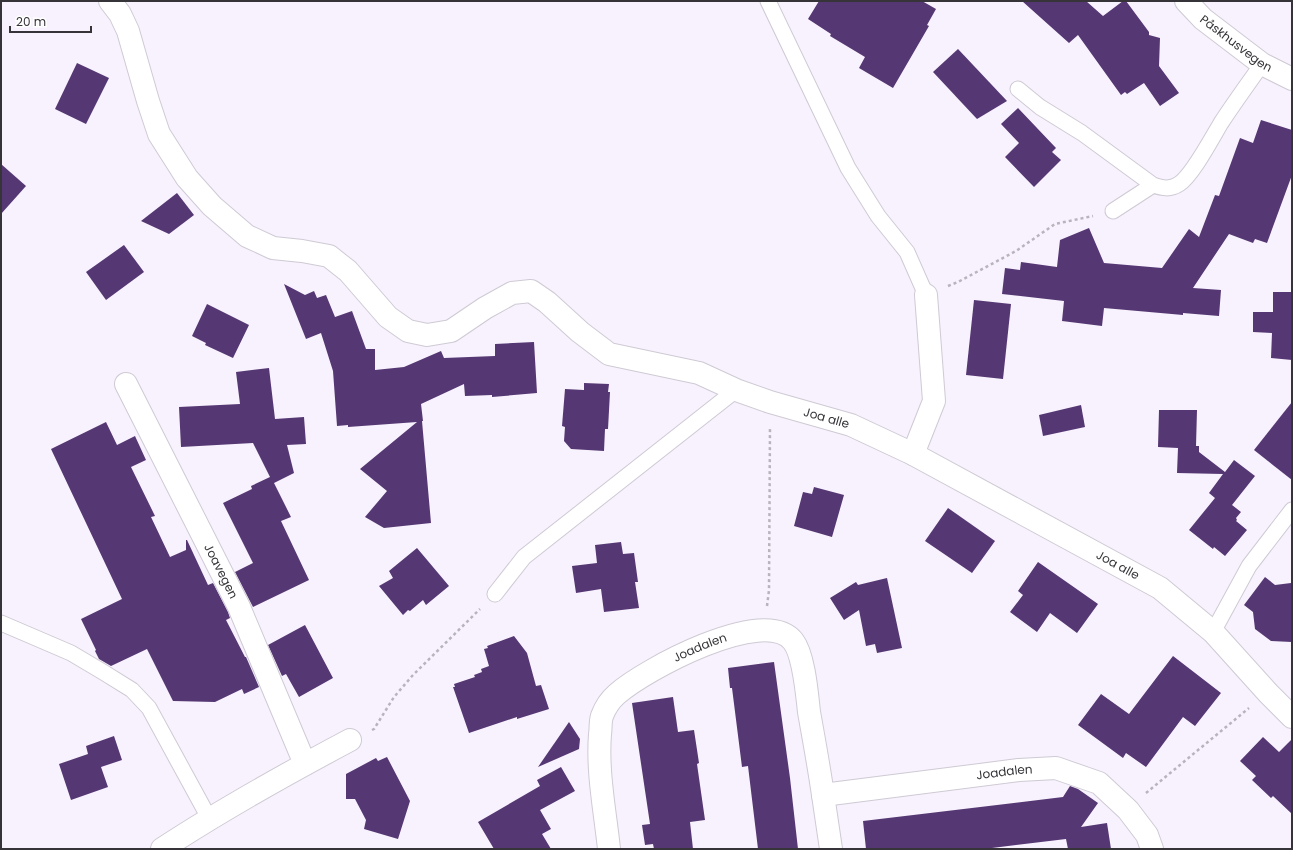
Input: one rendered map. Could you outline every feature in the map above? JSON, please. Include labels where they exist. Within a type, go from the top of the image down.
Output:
[{"type":"street","name":"Joa alle","points":[[110,1],[120,14],[128,31],[159,134],[187,178],[212,206],[247,236],[273,248],[302,250],[329,256],[348,271],[388,317],[408,331],[427,335],[451,331],[485,308],[512,293],[531,291],[547,302],[580,332],[609,354],[699,373],[736,390],[770,402],[851,425],[913,454],[1160,588],[1213,632],[1268,693],[1292,717]]},
{"type":"street","name":"Påskhusvegen","points":[[1186,1],[1202,19],[1262,64],[1292,79]]},
{"type":"street","points":[[913,454],[934,401],[926,295]]},
{"type":"street","name":"Joavegen","points":[[126,384],[239,607],[305,764]]},
{"type":"street","name":"Joadalen","points":[[609,849],[598,752],[602,717],[607,705],[617,694],[635,680],[677,656],[700,646],[733,635],[764,630],[780,632],[793,641],[799,654],[816,745],[831,849]]},
{"type":"street","points":[[162,849],[209,818],[350,740]]},
{"type":"street","name":"Joadalen","points":[[823,796],[1019,770],[1056,768],[1099,783],[1128,810],[1147,835],[1152,849]]},
{"type":"lane","points":[[768,1],[848,168],[878,216],[907,252],[926,295]]},
{"type":"lane","points":[[1018,89],[1040,107],[1082,133],[1153,185],[1162,188],[1171,188],[1180,184],[1191,171],[1222,122],[1262,64]]},
{"type":"lane","points":[[1113,211],[1153,185]]},
{"type":"lane","points":[[494,594],[524,557],[736,390]]},
{"type":"lane","points":[[1213,632],[1249,566],[1292,510]]},
{"type":"lane","points":[[1,623],[71,653],[132,690],[149,708],[209,818]]},
{"type":"path","points":[[926,295],[958,282],[1016,251],[1055,224],[1113,211]]},
{"type":"path","points":[[764,630],[770,590],[770,402]]},
{"type":"path","points":[[350,740],[374,729],[394,697],[413,675],[494,594]]},
{"type":"path","points":[[1128,810],[1145,794],[1268,693]]},
{"type":"building","points":[[819,1],[922,1],[936,9],[927,25],[929,26],[893,88],[859,68],[865,57],[830,36],[831,34],[808,19]]},
{"type":"building","points":[[1022,1],[1086,1],[1103,16],[1123,1],[1126,1],[1149,32],[1149,35],[1160,38],[1159,66],[1179,93],[1160,106],[1144,83],[1127,94],[1125,92],[1121,95],[1078,35],[1069,43]]},
{"type":"building","points":[[958,49],[1007,101],[977,119],[933,72]]},
{"type":"building","points":[[77,63],[109,78],[86,124],[55,109]]},
{"type":"building","points":[[1018,108],[1056,148],[1052,152],[1061,160],[1034,187],[1005,157],[1019,143],[1001,124]]},
{"type":"building","points":[[1261,120],[1292,130],[1292,175],[1267,243],[1255,239],[1253,243],[1229,234],[1193,288],[1221,290],[1219,316],[1183,313],[1183,315],[1104,308],[1102,326],[1062,321],[1064,301],[1002,294],[1005,268],[1020,270],[1021,262],[1057,267],[1060,240],[1089,228],[1104,263],[1162,268],[1189,229],[1199,237],[1215,195],[1219,196],[1240,138],[1253,143]]},
{"type":"building","points":[[1,164],[26,186],[1,214]]},
{"type":"building","points":[[177,193],[194,215],[169,234],[141,221]]},
{"type":"building","points":[[124,245],[144,272],[106,300],[86,272]]},
{"type":"building","points":[[284,284],[305,295],[314,291],[317,298],[326,295],[335,317],[352,311],[366,349],[375,349],[375,370],[404,367],[441,351],[444,358],[495,356],[495,344],[534,342],[537,393],[492,397],[492,395],[465,396],[464,384],[421,404],[431,523],[384,528],[365,517],[387,491],[360,469],[417,422],[348,427],[348,425],[337,426],[333,371],[321,333],[306,339]]},
{"type":"building","points":[[1273,292],[1292,292],[1292,360],[1271,358],[1272,333],[1253,332],[1253,312],[1273,312]]},
{"type":"building","points":[[974,300],[1011,304],[1003,379],[966,375]]},
{"type":"building","points":[[207,304],[249,325],[233,358],[205,345],[206,343],[192,336]]},
{"type":"building","points":[[269,368],[275,419],[304,417],[306,444],[287,445],[294,473],[274,483],[291,517],[281,521],[309,580],[253,607],[235,572],[253,563],[223,503],[252,489],[251,486],[270,477],[253,443],[181,447],[179,407],[240,404],[236,372]]},
{"type":"building","points":[[584,383],[609,384],[608,429],[605,429],[604,451],[571,449],[564,441],[565,427],[562,426],[565,389],[584,390]]},
{"type":"building","points":[[1292,402],[1292,480],[1254,450]]},
{"type":"building","points":[[1081,405],[1085,427],[1043,436],[1039,415]]},
{"type":"building","points":[[1159,410],[1197,410],[1196,446],[1199,446],[1199,452],[1225,472],[1234,460],[1255,476],[1232,505],[1241,512],[1236,518],[1236,521],[1247,530],[1225,556],[1214,547],[1213,549],[1189,530],[1215,498],[1209,493],[1223,474],[1177,473],[1178,448],[1158,447]]},
{"type":"building","points":[[106,422],[117,445],[135,436],[146,460],[131,467],[155,516],[151,517],[170,557],[186,550],[187,540],[208,585],[213,583],[228,612],[230,618],[226,620],[246,657],[259,687],[244,694],[242,689],[215,702],[173,701],[147,649],[111,666],[99,659],[81,619],[122,599],[51,449]]},
{"type":"building","points":[[814,487],[844,495],[832,537],[794,526],[803,492],[812,494]]},
{"type":"building","points":[[948,508],[995,541],[972,573],[925,541]]},
{"type":"building","points":[[621,542],[623,554],[634,553],[638,582],[635,582],[639,608],[604,612],[601,589],[576,593],[572,566],[597,563],[595,545]]},
{"type":"building","points":[[417,548],[449,586],[426,605],[423,600],[403,615],[379,586],[393,578],[389,571]]},
{"type":"building","points":[[1038,562],[1098,604],[1077,633],[1050,613],[1037,632],[1010,612],[1023,595],[1018,591]]},
{"type":"building","points":[[1265,577],[1275,585],[1291,583],[1292,642],[1271,641],[1255,629],[1253,612],[1244,605]]},
{"type":"building","points":[[887,578],[902,648],[877,653],[875,644],[866,646],[859,610],[844,620],[830,598],[856,582],[858,585]]},
{"type":"building","points":[[305,625],[333,678],[299,697],[286,674],[282,676],[268,645]]},
{"type":"building","points":[[514,636],[527,653],[536,686],[541,685],[549,709],[517,719],[517,717],[469,733],[453,687],[455,687],[454,684],[475,677],[474,675],[482,672],[481,669],[489,666],[484,649],[488,648],[487,646]]},
{"type":"building","points":[[1173,656],[1221,693],[1195,726],[1183,717],[1146,767],[1126,753],[1123,758],[1078,725],[1101,694],[1129,714]]},
{"type":"building","points":[[774,662],[798,849],[758,849],[748,766],[742,767],[732,688],[730,688],[728,668]]},
{"type":"building","points":[[673,697],[678,732],[694,730],[699,763],[697,764],[705,820],[690,822],[693,849],[654,849],[653,844],[645,845],[642,825],[650,824],[632,703]]},
{"type":"building","points":[[569,722],[580,739],[579,749],[538,767]]},
{"type":"building","points":[[114,736],[122,760],[101,767],[108,787],[71,800],[59,764],[88,754],[86,746]]},
{"type":"building","points":[[1263,737],[1279,752],[1292,739],[1292,814],[1273,796],[1271,798],[1252,780],[1256,776],[1240,761]]},
{"type":"building","points":[[387,757],[410,801],[398,839],[364,829],[366,820],[355,799],[346,799],[346,774],[376,758],[378,761]]},
{"type":"building","points":[[561,767],[575,791],[540,810],[551,829],[542,834],[551,849],[494,849],[478,822],[540,786],[537,780]]},
{"type":"building","points":[[1070,786],[1078,789],[1098,803],[1081,827],[1107,823],[1111,849],[1068,849],[1066,839],[984,849],[866,849],[863,821],[1063,797]]}]
